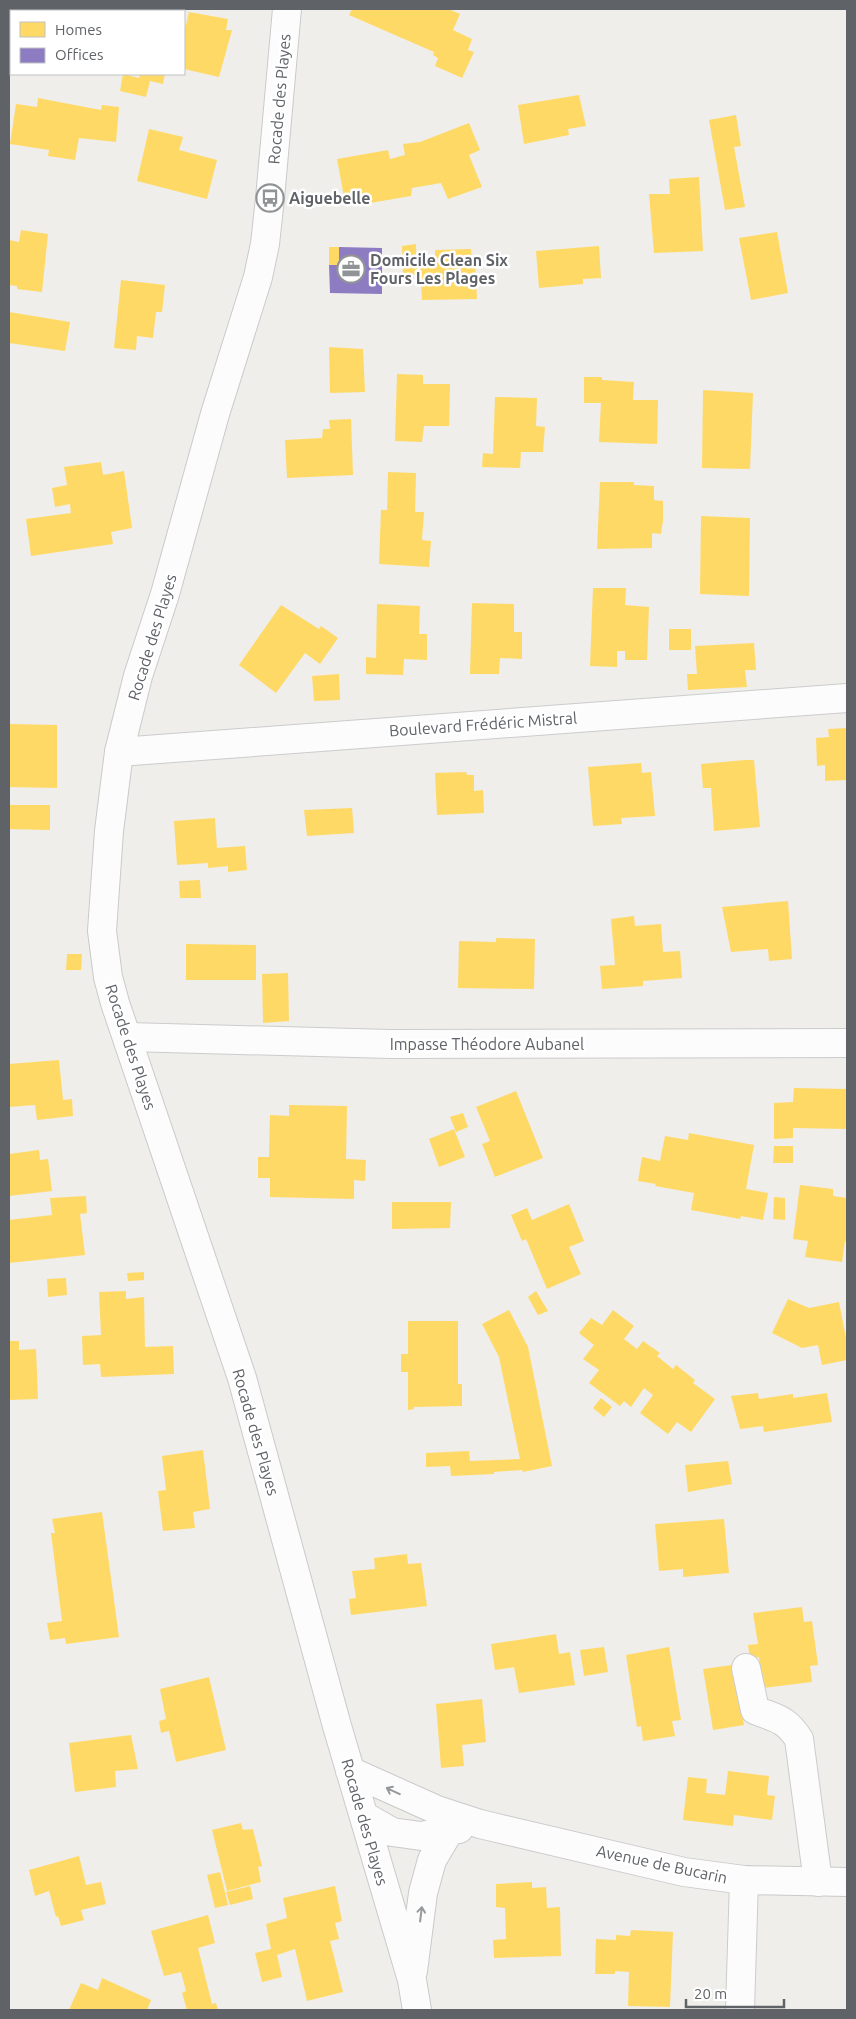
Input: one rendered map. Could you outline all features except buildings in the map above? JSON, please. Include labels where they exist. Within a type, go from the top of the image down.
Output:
[{"type":"street","name":"Rocade des Playes","points":[[288,9],[267,225],[258,277],[215,414],[165,594],[138,676],[120,752],[109,831],[102,931],[108,977],[242,1378],[350,1771],[371,1829],[412,1980],[417,2010]]},
{"type":"street","name":"Boulevard Frédéric Mistral","points":[[120,752],[847,698]]},
{"type":"street","name":"Impasse Théodore Aubanel","points":[[128,1037],[391,1044],[847,1043]]},
{"type":"street","points":[[746,1668],[755,1710],[783,1720],[792,1728],[799,1739],[818,1882]]},
{"type":"street","name":"Avenue de Bucarin","points":[[350,1771],[442,1822]]},
{"type":"street","name":"Avenue de Bucarin","points":[[371,1829],[391,1815],[442,1822],[480,1824],[684,1872],[744,1880],[847,1882]]},
{"type":"street","points":[[412,1980],[423,1893],[442,1822]]},
{"type":"street","points":[[740,2010],[744,1880]]},
{"type":"place","name":"Aiguebelle","points":[[270,198]]},
{"type":"place","name":"Domicile Clean Six Fours Les Plages","points":[[351,269]]}]
